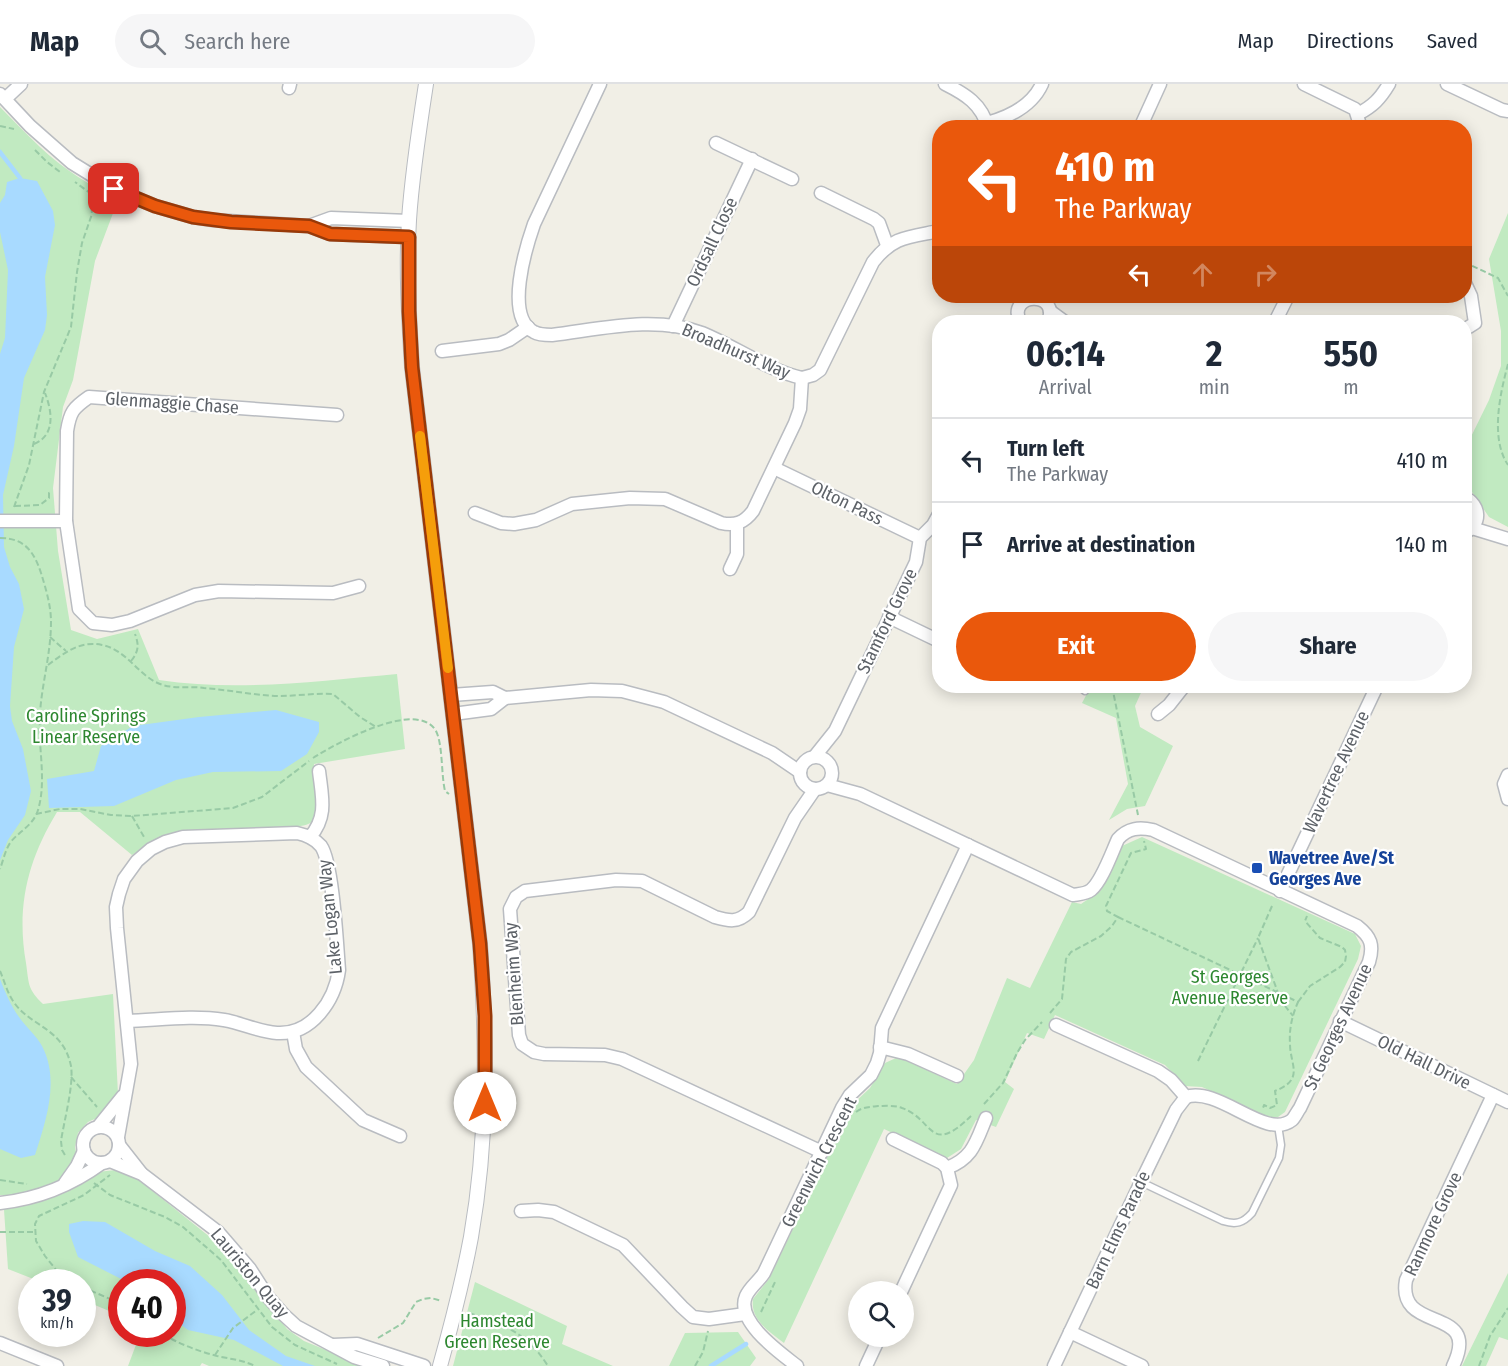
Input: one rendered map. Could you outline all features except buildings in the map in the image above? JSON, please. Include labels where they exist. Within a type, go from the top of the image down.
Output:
[{"type":"street","points":[[21,84],[2,97],[65,158],[92,177],[131,197],[193,217],[213,220],[309,226],[330,234],[409,237]]},
{"type":"street","points":[[426,84],[409,221],[409,311],[412,367],[480,944],[485,1016],[485,1103],[480,1168],[471,1236],[456,1307],[440,1366]]},
{"type":"street","points":[[442,351],[499,344],[528,327],[522,319],[520,309],[521,275],[526,246],[534,224],[600,84]]},
{"type":"street","points":[[945,84],[971,99],[980,108],[986,120]]},
{"type":"street","points":[[1000,120],[1029,103],[1042,84]]},
{"type":"street","points":[[1144,120],[1161,84]]},
{"type":"street","points":[[1304,84],[1355,110],[1360,120]]},
{"type":"street","points":[[1358,114],[1373,106],[1382,97],[1389,84]]},
{"type":"street","points":[[1447,84],[1508,111]]},
{"type":"street","points":[[716,143],[792,179]]},
{"type":"street","name":"Ordsall Close","points":[[673,326],[752,159]]},
{"type":"street","points":[[821,193],[874,219],[879,223],[888,245],[899,240],[932,233]]},
{"type":"street","points":[[309,226],[331,218],[409,221]]},
{"type":"street","name":"Broadhurst Way","points":[[528,327],[541,335],[552,335],[630,325],[673,326],[703,334],[802,378],[820,370],[873,262],[888,245]]},
{"type":"street","points":[[475,513],[501,524],[514,524],[536,520],[572,504],[630,498],[665,499],[721,523],[737,524],[747,519],[753,512],[774,468],[800,409],[802,378]]},
{"type":"street","name":"Glenmaggie Chase","points":[[337,415],[89,398],[76,406],[69,417],[66,521],[80,609],[93,623],[112,625],[130,621],[195,595],[219,591],[333,593],[359,586]]},
{"type":"street","name":"Olton Pass","points":[[774,468],[920,538]]},
{"type":"street","points":[[1472,503],[1475,505],[1472,521]]},
{"type":"street","points":[[4,521],[66,521]]},
{"type":"street","points":[[730,569],[736,554],[737,524]]},
{"type":"street","name":"Stamford Grove","points":[[818,778],[835,731],[916,562],[920,538],[932,526]]},
{"type":"street","points":[[1472,526],[1507,538]]},
{"type":"street","points":[[889,617],[932,638]]},
{"type":"street","points":[[451,695],[493,692],[505,698],[591,690],[622,691],[664,702],[772,753],[818,778],[860,794],[1073,895],[1091,890],[1118,839],[1129,830],[1141,827]]},
{"type":"street","points":[[1158,714],[1178,693]]},
{"type":"street","name":"Wavertree Avenue","points":[[1280,891],[1374,693]]},
{"type":"street","points":[[453,714],[491,709],[505,698]]},
{"type":"street","name":"Stamford Grove","points":[[818,778],[810,758],[835,731]]},
{"type":"street","points":[[772,753],[825,759],[818,778]]},
{"type":"street","name":"Lake Logan Way","points":[[310,837],[321,823],[323,811],[319,771]]},
{"type":"street","points":[[1508,775],[1504,784],[1508,799]]},
{"type":"street","name":"Blenheim Way","points":[[818,778],[795,818],[749,912],[737,921],[715,916],[642,881],[616,880],[520,893],[510,909],[519,1035],[522,1044],[534,1052],[544,1054],[605,1055],[622,1059],[822,1152]]},
{"type":"street","name":"St Georges Avenue","points":[[1141,827],[1153,830],[1357,926],[1366,933],[1371,941],[1372,951],[1369,962],[1300,1108],[1292,1120],[1278,1124]]},
{"type":"street","name":"Lake Logan Way","points":[[119,1141],[131,1064],[116,907],[124,879],[136,861],[151,849],[183,837],[297,833],[310,837],[320,845],[328,865],[339,970],[337,986],[328,1005],[313,1020],[293,1032]]},
{"type":"street","name":"Greenwich Crescent","points":[[745,1314],[746,1296],[764,1273],[850,1095],[871,1075],[878,1063],[882,1028],[968,845]]},
{"type":"street","points":[[127,1021],[206,1018],[225,1020],[267,1032],[280,1034],[293,1032],[296,1049],[306,1067],[363,1120],[400,1136]]},
{"type":"street","name":"Old Hall Drive","points":[[1340,1022],[1508,1102]]},
{"type":"street","points":[[1056,1025],[1158,1071],[1171,1080],[1186,1097],[1194,1095],[1212,1097],[1257,1119],[1270,1124],[1278,1124]]},
{"type":"street","points":[[880,1047],[908,1054],[957,1076]]},
{"type":"street","name":"Lake Logan Way","points":[[98,1127],[126,1092]]},
{"type":"street","name":"Ranmore Grove","points":[[1453,1366],[1461,1348],[1456,1332],[1450,1326],[1410,1306],[1404,1290],[1406,1280],[1493,1095]]},
{"type":"street","name":"Barn Elms Parade","points":[[1054,1366],[1176,1110],[1186,1097]]},
{"type":"street","points":[[947,1168],[966,1158],[972,1151],[986,1118]]},
{"type":"street","points":[[0,1203],[24,1200],[111,1163],[119,1141],[110,1128],[98,1127],[87,1133],[83,1144],[84,1150],[91,1160],[111,1163]]},
{"type":"street","points":[[893,1139],[936,1159],[947,1168],[951,1185],[906,1281]]},
{"type":"street","name":"Lauriston Quay","points":[[119,1141],[142,1174],[218,1232],[250,1269],[268,1297],[296,1326],[354,1357],[382,1366]]},
{"type":"street","points":[[65,1184],[78,1166],[84,1150]]},
{"type":"street","name":"Lauriston Quay","points":[[111,1163],[142,1174]]},
{"type":"street","points":[[521,1211],[554,1212],[623,1245],[693,1317],[709,1325],[745,1314],[753,1326],[796,1366]]},
{"type":"street","points":[[1070,1332],[1142,1366]]},
{"type":"street","points":[[0,1343],[57,1366]]},
{"type":"street","name":"Lauriston Quay","points":[[333,1345],[357,1344],[424,1366]]},
{"type":"street","points":[[866,1366],[875,1347]]},
{"type":"lane","points":[[1141,1182],[1223,1221],[1238,1224],[1252,1213],[1279,1158],[1281,1145],[1278,1124]]},
{"type":"path","points":[[34,149],[46,162],[63,174]]},
{"type":"path","points":[[14,507],[29,465],[44,392],[71,327],[82,243],[92,214],[90,193],[70,179]]},
{"type":"path","points":[[1472,266],[1498,278],[1508,296]]},
{"type":"path","points":[[1508,364],[1500,406],[1499,431],[1499,447],[1508,465]]},
{"type":"path","points":[[34,444],[43,441],[51,429],[49,404],[44,392]]},
{"type":"path","points":[[9,507],[40,505],[49,498],[49,493],[56,492]]},
{"type":"path","points":[[0,538],[9,538],[26,546],[35,556],[45,587],[51,620],[51,638],[40,712],[39,804],[27,828],[9,844],[0,869]]},
{"type":"path","points":[[131,661],[137,653],[138,645],[133,627]]},
{"type":"path","points":[[51,638],[66,651]]},
{"type":"path","points":[[47,665],[66,651],[88,644],[102,644],[117,650],[146,675],[166,686],[280,696],[333,694],[360,717],[376,727]]},
{"type":"path","points":[[1114,693],[1146,849],[1131,853],[1106,906],[1107,911],[1298,1002]]},
{"type":"path","points":[[36,814],[60,809],[80,809],[111,815],[132,816],[232,808],[262,797],[327,749],[376,727],[394,721],[416,719],[428,722],[439,737],[445,791],[453,794],[463,793]]},
{"type":"path","points":[[132,816],[151,849]]},
{"type":"path","points":[[1257,1119],[1264,1105],[1270,1108],[1277,1105],[1275,1091],[1289,1082],[1293,1075],[1290,1035],[1298,1002],[1310,986],[1345,962],[1345,950],[1320,938],[1305,921],[1311,905]]},
{"type":"path","points":[[1198,1061],[1272,906]]},
{"type":"path","points":[[852,1121],[857,1110],[861,1108],[894,1106],[903,1108],[932,1131],[950,1134],[956,1131],[1003,1083],[1025,1040],[1060,1004],[1064,992],[1066,959],[1071,952],[1101,936],[1118,917]]},
{"type":"path","points":[[1258,938],[1278,993],[1286,1010],[1293,1016]]},
{"type":"path","points":[[0,971],[13,1001]]},
{"type":"path","points":[[55,1269],[36,1241],[34,1224],[39,1216],[84,1195],[111,1163]]},
{"type":"path","points":[[0,1180],[27,1184],[36,1182]]},
{"type":"path","points":[[0,1232],[35,1232]]},
{"type":"path","points":[[753,1326],[776,1281]]},
{"type":"path","points":[[405,1318],[416,1302],[423,1299],[431,1298],[445,1302],[514,1330],[539,1352],[548,1366]]},
{"type":"path","points":[[1479,1366],[1490,1336],[1508,1308]]},
{"type":"path","points":[[215,1355],[233,1328],[258,1309]]},
{"type":"path","points":[[695,1366],[703,1352],[709,1325],[717,1330]]},
{"type":"path","points":[[186,1345],[255,1366]]},
{"type":"green space","name":"Caroline Springs Linear Reserve","points":[[0,107],[58,162],[118,200],[95,261],[73,380],[63,407],[53,488],[58,551],[71,630],[97,639],[138,629],[159,680],[248,685],[397,674],[405,749],[314,764],[317,811],[312,822],[303,826],[178,832],[158,838],[132,855],[80,812],[57,812],[32,866],[24,903],[23,942],[28,981],[31,990],[43,1004],[113,994],[118,1094],[108,1113],[88,1122],[78,1133],[75,1147],[78,1162],[97,1172],[125,1169],[220,1245],[287,1329],[304,1341],[365,1366],[209,1366],[202,1363],[200,1366],[128,1366],[135,1347],[186,1347],[186,1269],[108,1269],[108,1311],[96,1305],[96,1269],[18,1269],[18,1273],[8,1269],[3,1195],[0,1195]]},
{"type":"green space","points":[[1508,213],[1508,527],[1489,517],[1472,492],[1472,435],[1489,400],[1501,366],[1501,331],[1489,259]]},
{"type":"green space","points":[[1087,693],[1141,693],[1135,706],[1140,727],[1173,746],[1145,806],[1127,809],[1109,820],[1128,784],[1116,718],[1082,703]]},
{"type":"green space","name":"St Georges Avenue Reserve","points":[[1142,837],[1355,934],[1361,946],[1358,959],[1285,1112],[1278,1117],[1267,1117],[1202,1087],[1185,1086],[1165,1065],[1055,1015],[1044,1039],[1027,1033],[1005,1082],[1014,1089],[996,1127],[976,1120],[961,1149],[947,1158],[884,1129],[784,1343],[758,1319],[754,1313],[753,1299],[769,1279],[852,1105],[870,1088],[885,1063],[896,1058],[957,1084],[974,1060],[1007,978],[1030,988],[1072,902],[1081,904],[1100,891],[1122,846]]},
{"type":"green space","points":[[1508,1273],[1508,1340],[1499,1337],[1486,1366],[1462,1366]]},
{"type":"green space","name":"Hamstead Green Reserve","points":[[475,1282],[567,1326],[562,1344],[613,1366],[453,1366]]},
{"type":"green space","points":[[738,1332],[756,1358],[750,1366],[669,1366],[685,1333]]},
{"type":"water","points":[[20,178],[37,181],[53,211],[55,225],[45,277],[47,315],[45,330],[24,378],[14,446],[3,495],[4,547],[10,567],[19,584],[24,609],[14,647],[10,706],[12,721],[23,749],[31,791],[25,815],[8,840],[0,860],[0,354],[5,338],[8,270],[0,232],[0,203],[5,195],[7,182]]},
{"type":"water","points":[[276,710],[319,722],[319,732],[307,754],[281,771],[213,772],[176,780],[114,806],[49,808],[47,779],[94,771],[101,746],[133,726]]},
{"type":"water","points":[[0,979],[16,1013],[42,1046],[50,1073],[51,1086],[47,1115],[35,1155],[21,1158],[0,1149]]},
{"type":"water","points":[[83,1221],[105,1222],[155,1251],[190,1266],[222,1295],[249,1330],[286,1356],[315,1366],[283,1366],[234,1340],[188,1330],[186,1329],[186,1269],[108,1269],[108,1272],[78,1257],[69,1232],[69,1224]]},
{"type":"waterway","points":[[0,152],[20,178]]},
{"type":"waterway","points":[[711,1366],[746,1344]]},
{"type":"slow traffic","points":[[420,436],[448,668]]},
{"type":"place","name":"Wavetree Ave/St Georges Ave","points":[[1257,868]]},
{"type":"route","points":[[114,189],[155,206],[193,217],[231,222],[309,226],[330,234],[409,237],[412,367],[480,944],[485,1016],[485,1103]]}]
